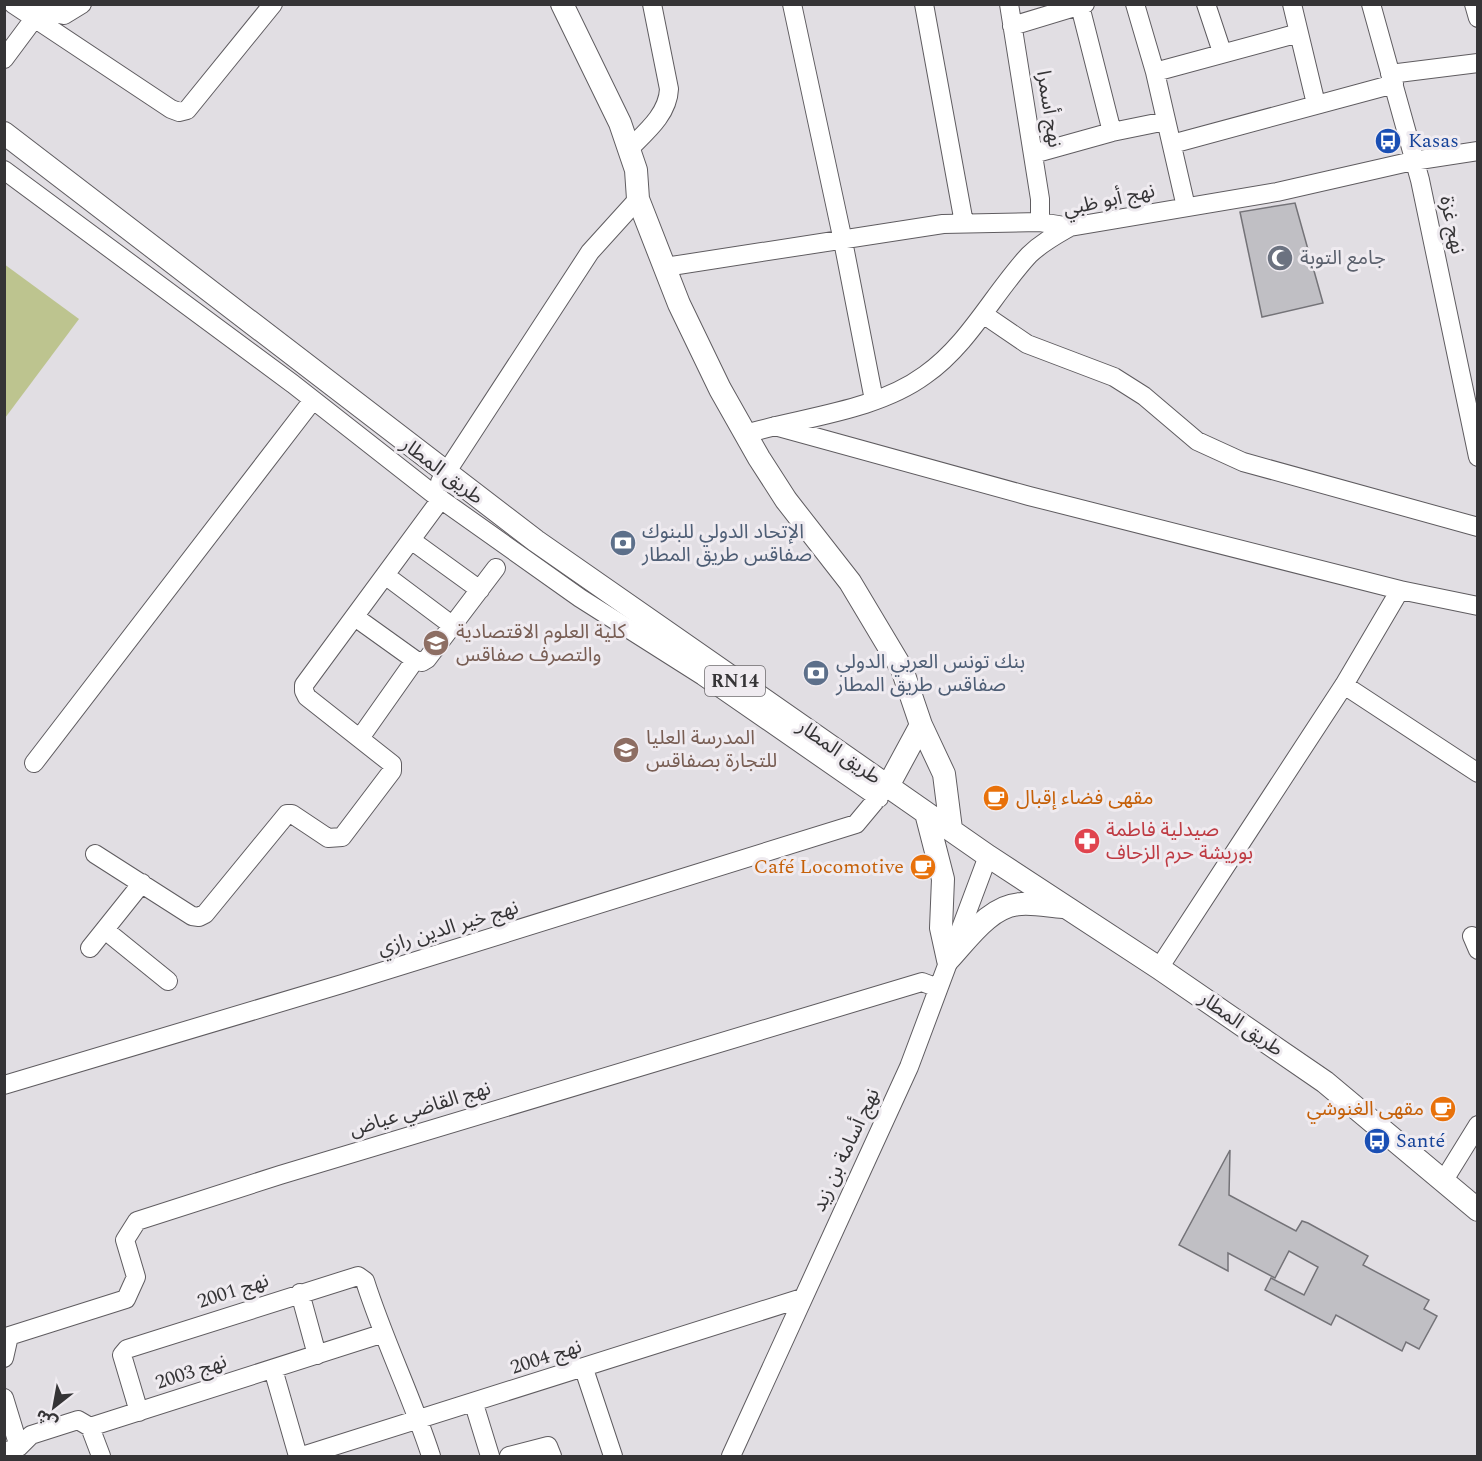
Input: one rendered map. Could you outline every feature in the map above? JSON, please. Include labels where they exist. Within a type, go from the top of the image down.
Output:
[{"type":"main road","points":[[562,4],[598,74],[630,148],[636,170],[638,199],[702,353],[745,434],[786,500],[850,582],[902,669],[921,726],[944,774],[951,829]]},
{"type":"main road","name":"طريق المطار","points":[[4,133],[445,474],[555,555],[883,792],[926,813],[951,829],[1325,1082],[1478,1210]]},
{"type":"main road","points":[[883,792],[921,726]]},
{"type":"main road","points":[[926,813],[943,879],[941,928],[948,960]]},
{"type":"main road","points":[[948,960],[979,926],[1005,908],[1019,904],[1065,907]]},
{"type":"street","points":[[13,4],[64,15],[82,4]]},
{"type":"street","points":[[39,10],[171,110],[179,112],[187,110],[273,4]]},
{"type":"street","points":[[630,148],[655,121],[669,101],[669,89],[652,4]]},
{"type":"street","points":[[792,4],[843,241],[874,400]]},
{"type":"street","points":[[924,4],[964,223]]},
{"type":"street","name":"نهج أسمرا","points":[[1009,4],[1040,199],[1040,222]]},
{"type":"street","points":[[1135,4],[1155,72],[1186,207]]},
{"type":"street","points":[[1206,4],[1222,52]]},
{"type":"street","points":[[1292,4],[1316,104]]},
{"type":"street","name":"نهج غزة","points":[[1371,4],[1420,180],[1478,457]]},
{"type":"street","points":[[1474,4],[1478,18]]},
{"type":"street","points":[[1012,26],[1082,5],[1112,132]]},
{"type":"street","points":[[4,59],[39,10]]},
{"type":"street","points":[[1155,72],[1299,33]]},
{"type":"street","points":[[1172,144],[1316,104],[1392,79],[1478,63]]},
{"type":"street","points":[[1033,154],[1112,132],[1166,122]]},
{"type":"street","name":"نهج أبو ظبي","points":[[745,434],[896,394],[927,374],[959,343],[1030,255],[1049,239],[1070,227],[1277,192],[1413,161],[1478,152]]},
{"type":"street","points":[[4,170],[313,400],[437,496],[580,598],[883,792]]},
{"type":"street","points":[[95,854],[192,916],[199,917],[206,914],[286,814],[292,814],[328,838],[342,837],[392,771],[392,764],[304,692],[304,685],[411,540],[437,496],[445,474],[576,271],[638,199]]},
{"type":"street","points":[[665,267],[964,223],[1040,222],[1070,227]]},
{"type":"street","points":[[983,314],[1027,344],[1114,377],[1144,396],[1197,441],[1216,452],[1243,462],[1478,527]]},
{"type":"street","points":[[34,763],[313,400]]},
{"type":"street","points":[[773,426],[1029,496],[1400,590],[1478,606]]},
{"type":"street","points":[[411,540],[480,590]]},
{"type":"street","points":[[355,617],[415,660],[422,662],[428,659],[496,568]]},
{"type":"street","points":[[386,575],[453,626]]},
{"type":"street","points":[[1159,968],[1344,685],[1400,590]]},
{"type":"street","points":[[360,738],[415,660]]},
{"type":"street","points":[[1344,685],[1478,773]]},
{"type":"street","name":"نهج خير الدين رازي","points":[[6,1080],[342,984],[856,824],[883,792]]},
{"type":"street","name":"نهج أسامة بن زيد","points":[[731,1456],[909,1067],[988,856]]},
{"type":"street","points":[[90,948],[142,884]]},
{"type":"street","points":[[105,930],[168,981]]},
{"type":"street","name":"نهج القاضي عياض","points":[[4,1358],[9,1336],[126,1299],[136,1277],[125,1240],[137,1221],[803,1016],[922,982],[938,988]]},
{"type":"street","points":[[1444,1180],[1478,1125]]},
{"type":"street","name":"نهج 2001","points":[[139,1412],[122,1352],[300,1293],[358,1276],[365,1281],[381,1334]]},
{"type":"street","points":[[300,1293],[317,1355]]},
{"type":"street","name":"نهج 2004","points":[[300,1456],[474,1404],[802,1298]]},
{"type":"street","points":[[381,1334],[419,1421],[431,1456]]},
{"type":"street","name":"نهج 2003","points":[[12,1449],[31,1435],[78,1420],[90,1427],[381,1334]]},
{"type":"street","points":[[273,1369],[300,1456]]},
{"type":"street","points":[[584,1369],[613,1456]]},
{"type":"street","points":[[4,1398],[12,1449]]},
{"type":"street","points":[[474,1404],[490,1456]]},
{"type":"street","points":[[90,1427],[102,1456]]},
{"type":"street","points":[[509,1456],[548,1446],[552,1456]]},
{"type":"green space","points":[[4,264],[79,319],[5,418],[4,418]]},
{"type":"building","name":"جامع التوبة","points":[[1295,203],[1323,303],[1262,317],[1240,212]]},
{"type":"building","points":[[1230,1150],[1229,1195],[1296,1231],[1302,1221],[1308,1223],[1368,1256],[1363,1265],[1429,1300],[1424,1309],[1437,1316],[1419,1349],[1406,1342],[1402,1351],[1336,1315],[1331,1325],[1265,1290],[1271,1278],[1304,1295],[1318,1267],[1289,1251],[1275,1278],[1228,1253],[1228,1271],[1179,1245]]},
{"type":"place","name":"Kasas","points":[[1388,141]]},
{"type":"place","name":"جامع التوبة","points":[[1280,258]]},
{"type":"place","name":"الإتحاد الدولي للبنوك صفاقس طريق المطار","points":[[623,543]]},
{"type":"place","name":"كلية العلوم الاقتصادية والتصرف صفاقس","points":[[436,643]]},
{"type":"place","name":"بنك تونس العربي الدولي صفاقس طريق المطار","points":[[816,673]]},
{"type":"place","name":"المدرسة العليا للتجارة بصفاقس","points":[[626,750]]},
{"type":"place","name":"مقهى فضاء إقبال","points":[[996,798]]},
{"type":"place","name":"صيدلية فاطمة بوريشة حرم الزحاف","points":[[1087,841]]},
{"type":"place","name":"Café Locomotive","points":[[923,867]]},
{"type":"place","name":"مقهى الغنوشي","points":[[1443,1109]]},
{"type":"place","name":"Santé","points":[[1377,1141]]}]
